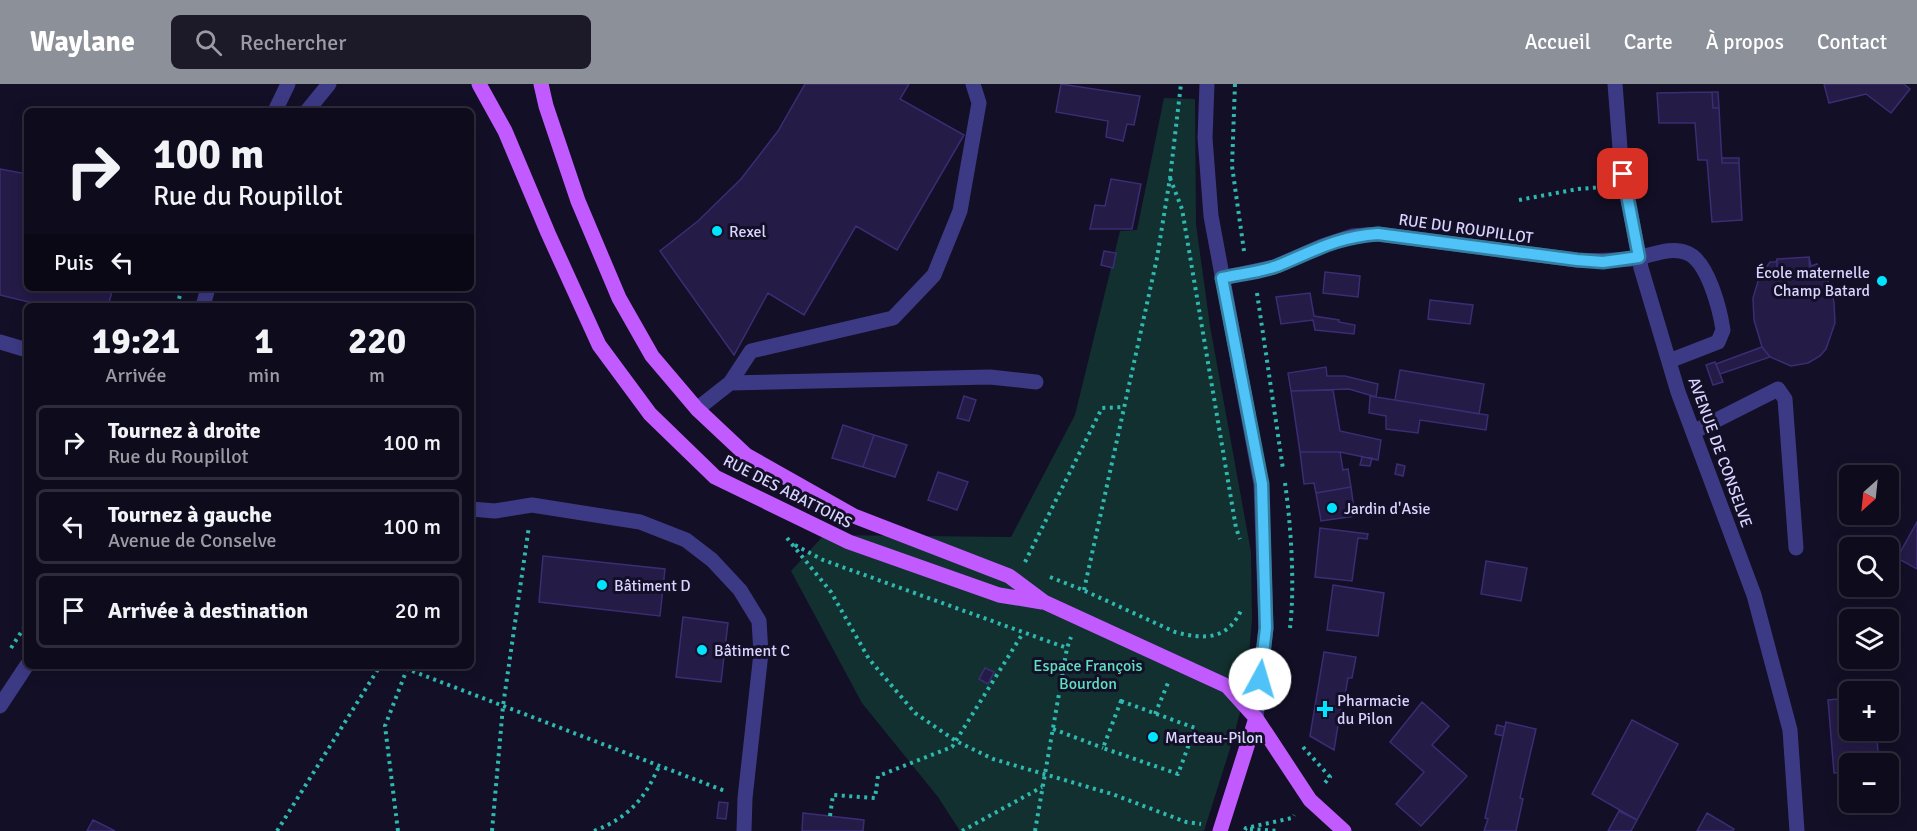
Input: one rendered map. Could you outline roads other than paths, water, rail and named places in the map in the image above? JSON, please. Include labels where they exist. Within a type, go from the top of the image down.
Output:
[{"type":"main road","name":"RUE DES ABATTOIRS","points":[[479,84],[505,130],[548,233],[599,345],[650,414],[715,477],[849,542],[999,595],[1044,602]]},
{"type":"main road","points":[[542,84],[546,106],[578,201],[619,298],[652,356],[697,409],[746,454],[854,516],[1009,576],[1044,602],[1077,619],[1227,686],[1256,718],[1310,800],[1344,831]]},
{"type":"main road","points":[[1221,829],[1256,718]]},
{"type":"street","points":[[276,108],[288,84]]},
{"type":"street","points":[[310,108],[329,84]]},
{"type":"street","points":[[697,409],[730,383],[751,351],[893,318],[934,275],[960,211],[979,103],[973,84]]},
{"type":"street","points":[[1207,84],[1205,138],[1210,205],[1262,484],[1266,628],[1256,718]]},
{"type":"street","name":"AVENUE DE CONSELVE","points":[[1615,84],[1621,161],[1639,257],[1678,392],[1754,595],[1790,730],[1797,831]]},
{"type":"street","name":"RUE DU ROUPILLOT","points":[[1222,278],[1274,267],[1352,236],[1378,234],[1603,262],[1671,250],[1689,254],[1696,259],[1707,274],[1723,330],[1718,342],[1670,361]]},
{"type":"street","points":[[0,342],[24,349]]},
{"type":"street","points":[[730,383],[990,376],[1036,382]]},
{"type":"street","points":[[1694,432],[1778,389],[1785,399],[1796,549]]},
{"type":"street","points":[[474,509],[495,511],[532,505],[640,522],[686,540],[712,560],[740,590],[759,621],[761,653],[745,798],[744,831]]},
{"type":"street","points":[[0,706],[25,669]]},
{"type":"place","name":"Rexel","points":[[717,231]]},
{"type":"place","name":"École maternelle Champ Batard","points":[[1882,281]]},
{"type":"place","name":"Jardin d'Asie","points":[[1332,508]]},
{"type":"place","name":"Bâtiment D","points":[[602,585]]},
{"type":"place","name":"Bâtiment C","points":[[702,650]]},
{"type":"place","name":"Pharmacie du Pilon","points":[[1325,709]]},
{"type":"place","name":"Marteau-Pilon","points":[[1153,737]]},
{"type":"park label","name":"Espace François Bourdon","points":[[1088,674]]}]
